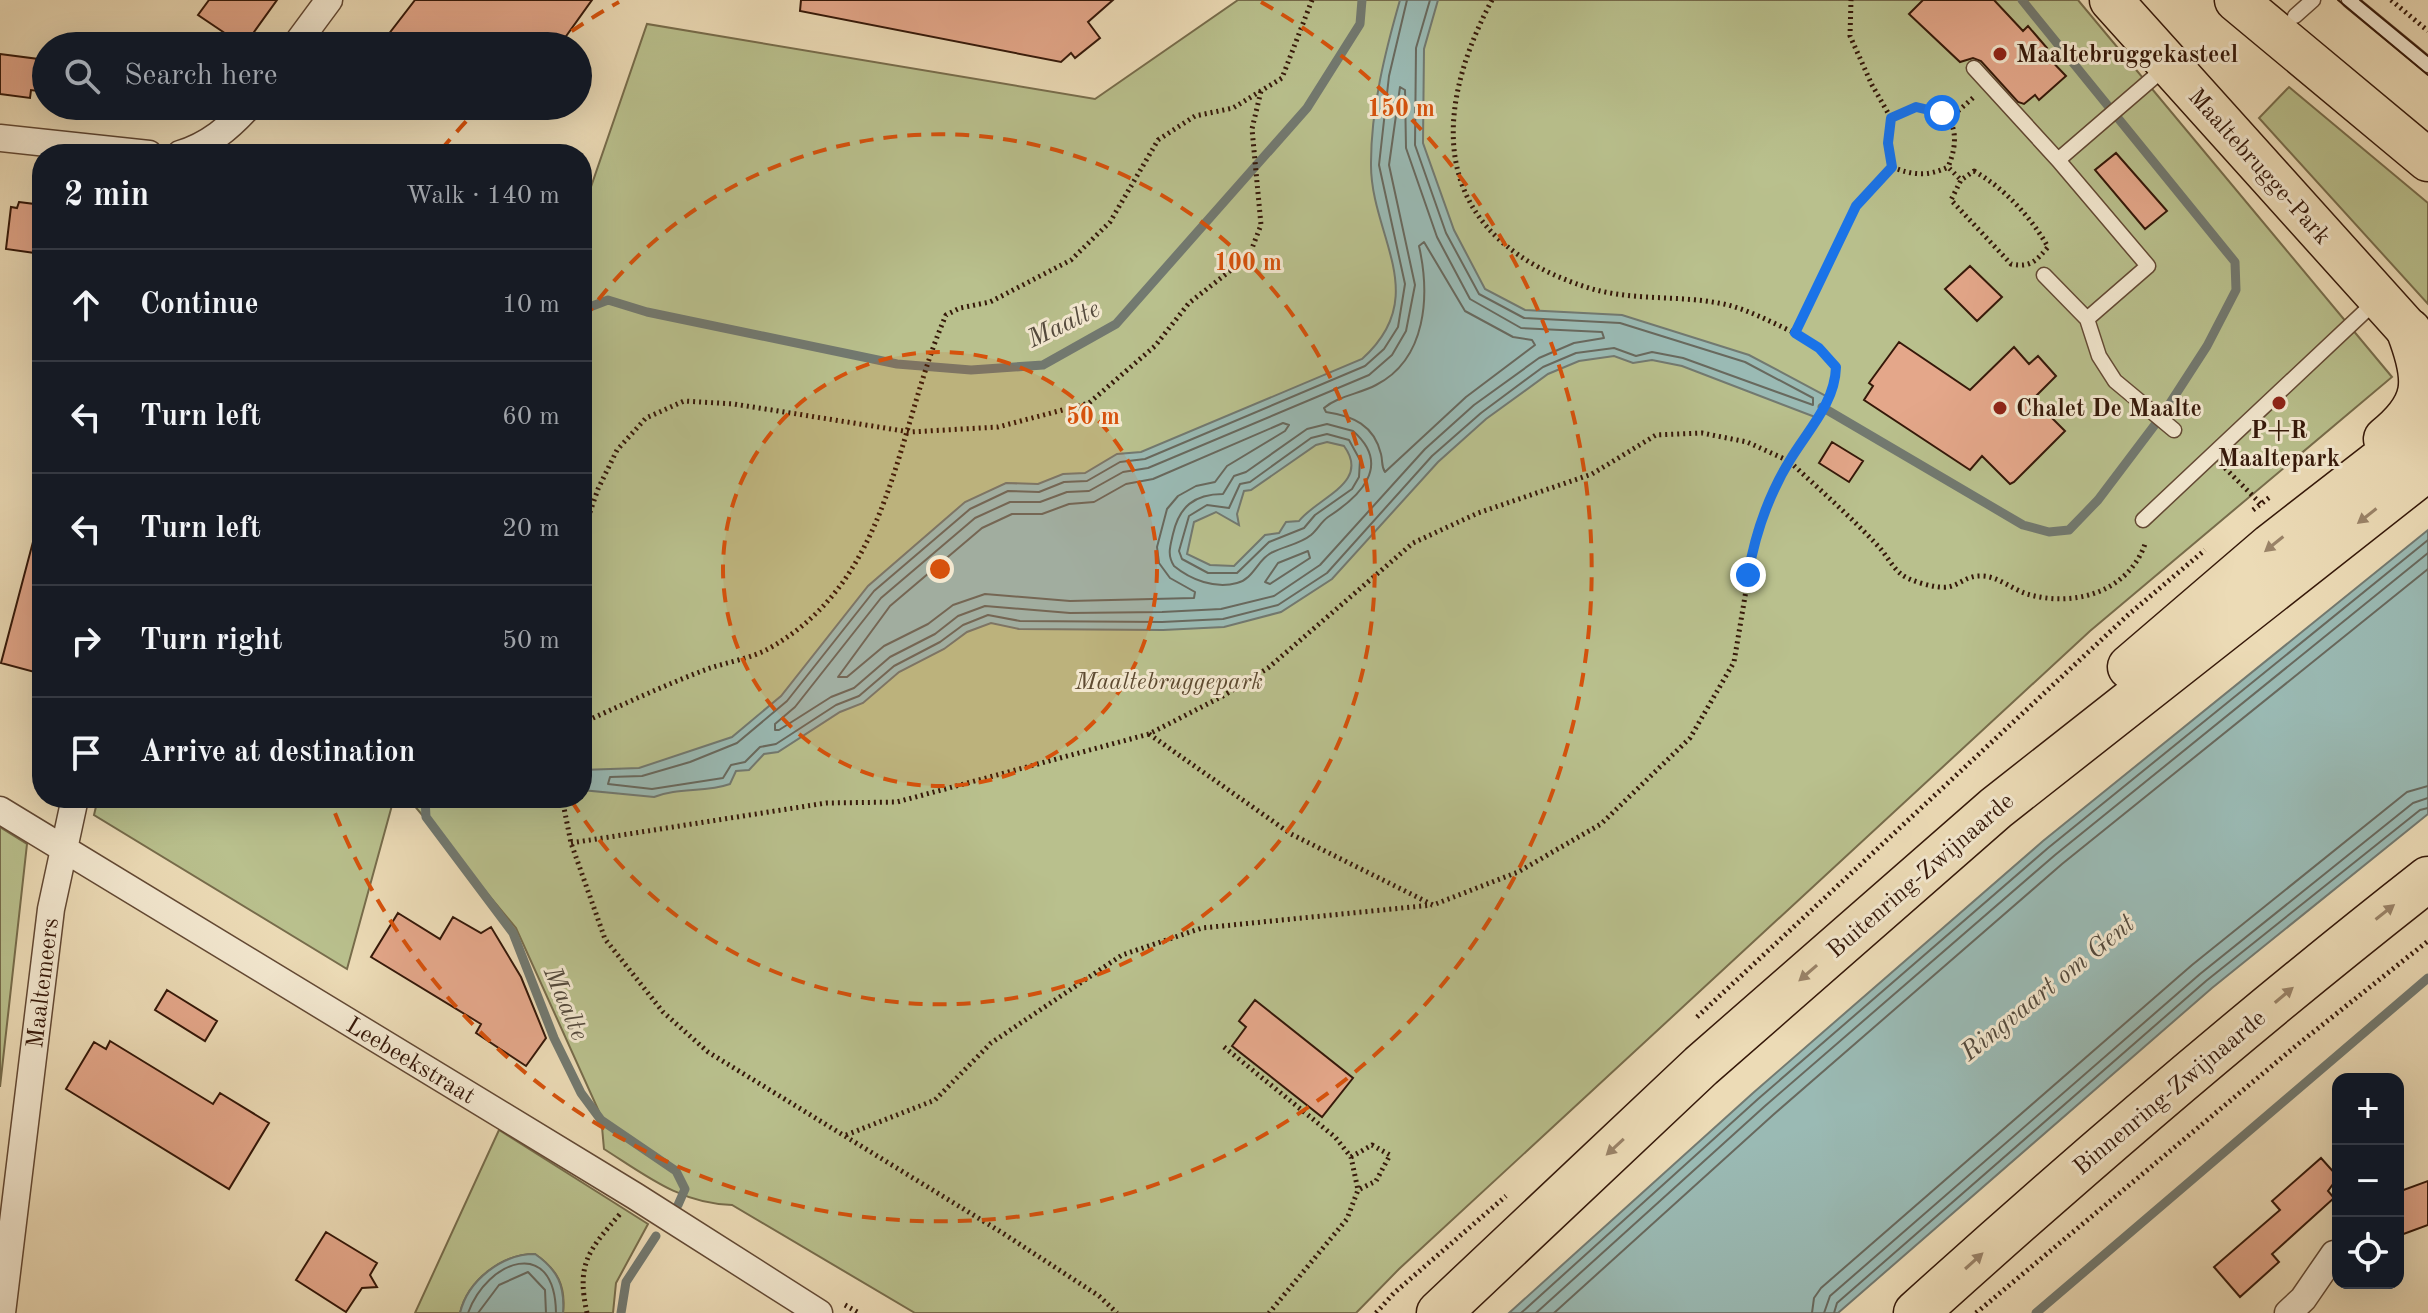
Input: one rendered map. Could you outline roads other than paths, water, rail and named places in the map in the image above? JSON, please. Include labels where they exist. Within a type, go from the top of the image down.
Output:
[{"type":"highway","points":[[2357,479],[2380,444],[2407,423],[2423,394],[2423,366],[2418,337]]},
{"type":"highway","points":[[2049,765],[2050,738],[2218,590],[2428,424]]},
{"type":"highway","name":"Buitenring-Zwijnaarde","points":[[1439,1313],[1701,1066],[2049,765],[2428,468]]},
{"type":"highway","name":"Binnenring-Zwijnaarde","points":[[1916,1313],[2061,1183],[2343,946],[2428,879]]},
{"type":"main road","name":"Maaltebrugge-Park","points":[[2111,0],[2153,78],[2418,337]]},
{"type":"main road","points":[[2236,0],[2428,160]]},
{"type":"main road","points":[[2295,5],[2428,127]]},
{"type":"street","points":[[305,32],[329,0]]},
{"type":"street","points":[[206,144],[236,120]]},
{"type":"street","points":[[0,138],[56,144]]},
{"type":"street","name":"Maaltemeers","points":[[2,1313],[51,909],[72,808]]},
{"type":"street","name":"Leebeekstraat","points":[[0,810],[635,1196],[819,1313]]},
{"type":"street","points":[[2288,1313],[2311,1289],[2332,1257]]},
{"type":"lane","points":[[2349,0],[2428,65]]},
{"type":"lane","points":[[1974,68],[2148,266],[2087,319]]},
{"type":"lane","points":[[2058,160],[2153,78]]},
{"type":"lane","points":[[2044,275],[2087,319],[2099,356],[2115,381],[2171,428]]},
{"type":"lane","points":[[2143,520],[2379,298]]},
{"type":"water","points":[[1400,0],[1438,0],[1424,49],[1423,143],[1454,230],[1485,289],[1525,310],[1622,315],[1749,355],[1828,397],[1815,417],[1682,366],[1652,360],[1633,363],[1614,356],[1579,361],[1548,374],[1486,419],[1438,462],[1332,579],[1281,612],[1224,627],[1163,630],[1019,629],[991,623],[967,632],[944,649],[899,672],[863,703],[840,712],[778,752],[764,754],[749,770],[736,771],[730,784],[654,797],[592,791],[592,770],[639,768],[732,737],[781,696],[868,586],[965,502],[1006,483],[1038,484],[1063,474],[1085,473],[1117,454],[1141,452],[1362,359],[1383,335],[1393,312],[1396,288],[1393,264],[1373,190],[1371,163],[1376,101]],"holes":[[[1327,442],[1344,446],[1351,459],[1347,480],[1339,488],[1299,521],[1286,522],[1279,533],[1265,535],[1234,566],[1210,565],[1187,554],[1194,522],[1216,512],[1239,525],[1237,514],[1244,491],[1251,490],[1316,445]]]},
{"type":"water","name":"Ringvaart om Gent","points":[[2428,530],[2428,814],[2212,988],[1838,1313],[1509,1313],[1753,1093],[2043,841]]},
{"type":"water","points":[[535,1254],[558,1279],[563,1295],[563,1313],[460,1313],[470,1290],[488,1271],[510,1259]]},
{"type":"waterway","name":"Maalte","points":[[592,306],[608,300],[647,312],[897,364],[971,370],[1043,365],[1116,324],[1307,108],[1360,24],[1362,0]]},
{"type":"waterway","points":[[1822,407],[2023,525],[2049,532],[2069,530],[2098,500],[2163,414],[2207,346],[2236,290],[2235,262],[2022,0]]},
{"type":"waterway","name":"Maalte","points":[[426,808],[426,817],[513,933],[554,1038],[581,1093],[601,1120],[676,1171],[685,1189],[678,1205]]},
{"type":"waterway","points":[[2036,1313],[2428,978]]},
{"type":"waterway","name":"Maalte","points":[[621,1313],[626,1282],[656,1236]]},
{"type":"tram line","points":[[2338,0],[2428,75]]},
{"type":"tram line","points":[[2360,0],[2428,56]]},
{"type":"place","name":"Maaltebruggekasteel","points":[[2000,54]]},
{"type":"place","name":"P+R Maaltepark","points":[[2279,403]]},
{"type":"place","name":"Chalet De Maalte","points":[[2000,408]]},
{"type":"park label","name":"Maaltebruggepark","points":[[1169,681]]}]
